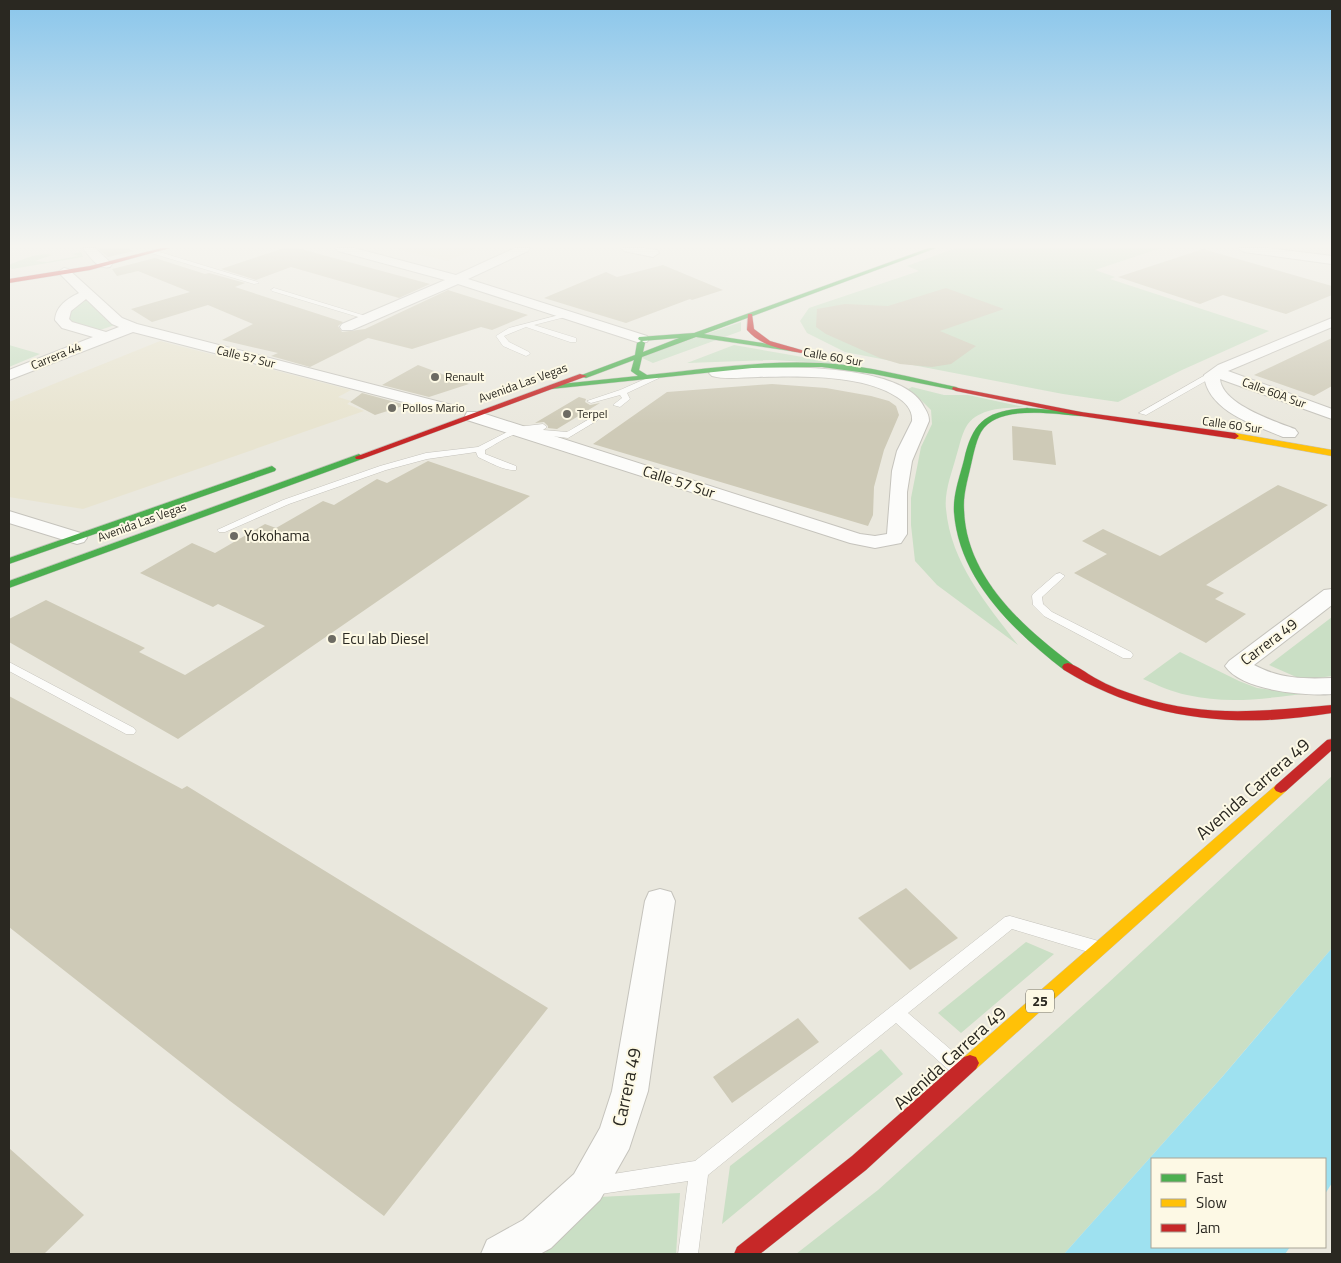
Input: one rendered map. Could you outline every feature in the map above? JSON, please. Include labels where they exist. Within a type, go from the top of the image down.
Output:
[{"type":"main road","points":[[720,326],[710,322],[741,307]]},
{"type":"main road","name":"Avenida Las Vegas","points":[[9,585],[772,307]]},
{"type":"main road","points":[[750,315],[751,330],[757,337],[770,343],[801,351]]},
{"type":"main road","points":[[624,345],[682,325]]},
{"type":"main road","name":"Calle 60 Sur","points":[[642,339],[696,335],[801,351],[1063,402],[1297,434]]},
{"type":"main road","points":[[634,371],[642,339]]},
{"type":"main road","points":[[698,349],[726,340]]},
{"type":"main road","name":"Calle 60 Sur","points":[[551,387],[771,364],[846,367],[1081,414],[1252,438],[1332,453]]},
{"type":"main road","points":[[606,381],[653,365]]},
{"type":"main road","points":[[634,371],[646,377]]},
{"type":"main road","points":[[427,414],[450,406]]},
{"type":"main road","points":[[1081,414],[1017,411],[994,416],[983,422],[975,431],[959,498],[961,530],[967,549],[980,574],[1008,614],[1044,648],[1092,681],[1125,696],[1196,713],[1269,716],[1332,709]]},
{"type":"main road","name":"Avenida Las Vegas","points":[[9,561],[280,466]]},
{"type":"main road","name":"Avenida Carrera 49","points":[[744,1254],[859,1163],[1332,743]]},
{"type":"street","points":[[67,307],[62,315],[62,320],[67,325],[104,336]]},
{"type":"street","name":"Calle 57 Sur","points":[[100,307],[116,321],[132,327],[450,406]]},
{"type":"street","points":[[347,327],[393,307]]},
{"type":"street","name":"Calle 60 Sur","points":[[542,307],[642,339]]},
{"type":"street","points":[[1297,434],[1248,416],[1233,407],[1220,397],[1212,386],[1214,373],[1332,322]]},
{"type":"street","name":"Carrera 44","points":[[9,375],[104,336],[132,327]]},
{"type":"street","name":"Calle 60 Sur","points":[[678,374],[798,372],[829,374],[891,386],[902,390],[919,407],[921,418],[906,452],[902,471],[897,534],[894,539],[887,541]]},
{"type":"street","name":"Calle 60A Sur","points":[[1214,373],[1332,414]]},
{"type":"street","name":"Calle 57 Sur","points":[[473,416],[857,540],[887,541]]},
{"type":"street","points":[[9,517],[77,538]]},
{"type":"street","name":"Carrera 49","points":[[1332,595],[1237,666],[1269,682],[1287,687],[1332,686]]},
{"type":"street","name":"Carrera 49","points":[[501,1254],[537,1234],[587,1187],[616,1136],[630,1091],[660,901]]},
{"type":"lane","points":[[330,307],[367,318]]},
{"type":"lane","points":[[526,354],[506,344],[500,336],[510,329],[545,322],[567,315]]},
{"type":"lane","points":[[528,325],[573,340]]},
{"type":"lane","points":[[1143,413],[1214,373]]},
{"type":"lane","points":[[591,401],[623,392],[660,375]]},
{"type":"lane","points":[[617,405],[626,399],[623,392]]},
{"type":"lane","points":[[517,430],[568,435],[594,420]]},
{"type":"lane","points":[[222,530],[286,502],[383,468],[426,456],[480,449],[517,430],[543,427]]},
{"type":"lane","points":[[480,449],[481,455],[513,468]]},
{"type":"lane","points":[[1060,576],[1037,596],[1038,604],[1048,614],[1128,655]]},
{"type":"lane","points":[[9,666],[130,731]]},
{"type":"lane","points":[[587,1187],[699,1170],[1010,922],[1099,948]]},
{"type":"lane","points":[[896,1013],[962,1070]]},
{"type":"lane","points":[[688,1254],[699,1170]]},
{"type":"shaded area","points":[[160,341],[351,390],[338,397],[351,401],[347,404],[364,411],[83,509],[9,497],[9,402]]},
{"type":"green space","points":[[72,307],[94,307],[115,325],[94,332],[68,322]]},
{"type":"green space","points":[[1195,307],[1269,331],[1182,370],[1118,402],[1063,394],[845,352],[807,333],[800,321],[809,308]]},
{"type":"green space","points":[[741,322],[741,331],[653,363],[640,357]]},
{"type":"green space","points":[[9,345],[40,354],[9,367]]},
{"type":"green space","points":[[734,345],[843,364],[772,360],[687,363]]},
{"type":"green space","points":[[912,387],[944,395],[968,395],[1024,407],[992,410],[977,416],[971,421],[961,438],[946,496],[949,529],[963,565],[982,598],[1018,645],[937,585],[915,561],[911,525],[911,498],[921,447],[932,424],[931,410],[921,400],[906,390]]},
{"type":"green space","points":[[1332,617],[1332,676],[1303,680],[1269,665]]},
{"type":"green space","points":[[1180,652],[1257,688],[1303,694],[1259,699],[1230,700],[1202,698],[1181,694],[1143,679]]},
{"type":"green space","points":[[1332,776],[1332,948],[1222,1077],[1064,1254],[796,1254],[878,1190],[1107,984]]},
{"type":"green space","points":[[1026,942],[1054,954],[961,1033],[938,1013]]},
{"type":"green space","points":[[881,1049],[903,1074],[722,1224],[730,1166]]},
{"type":"green space","points":[[680,1193],[676,1254],[544,1254],[599,1197]]},
{"type":"water","points":[[1332,948],[1332,1183],[1326,1192],[1326,1158],[1151,1158],[1151,1248],[1289,1248],[1285,1254],[1064,1254],[1223,1076]]},
{"type":"building","points":[[138,307],[202,307],[152,322],[131,309]]},
{"type":"building","points":[[213,307],[297,307],[343,322],[338,326],[342,332],[365,329],[412,307],[502,307],[528,315],[492,330],[481,327],[412,349],[368,338],[310,367],[271,356],[278,353],[222,340],[253,324]]},
{"type":"building","points":[[573,307],[669,307],[626,323]]},
{"type":"building","points":[[829,307],[998,307],[1004,309],[940,331],[976,346],[951,364],[932,367],[900,364],[880,358],[826,334],[816,327],[817,309]]},
{"type":"building","points":[[1263,307],[1303,307],[1286,314]]},
{"type":"building","points":[[1332,338],[1332,386],[1314,396],[1254,375]]},
{"type":"building","name":"Renault","points":[[418,365],[469,384],[429,397],[382,385]]},
{"type":"building","points":[[772,384],[826,388],[871,396],[889,401],[896,406],[899,415],[884,450],[874,487],[873,515],[868,526],[593,444],[667,392]]},
{"type":"building","points":[[362,393],[406,405],[375,415],[350,402]]},
{"type":"building","name":"Terpel","points":[[579,397],[586,399],[585,402],[590,405],[600,403],[557,429],[548,428],[544,422],[535,423]]},
{"type":"building","points":[[1012,426],[1052,431],[1056,465],[1013,460]]},
{"type":"building","points":[[428,461],[530,496],[178,739],[9,642],[9,619],[46,600],[145,648],[139,652],[185,675],[265,626],[218,604],[213,607],[140,573],[192,543],[215,553],[265,524],[276,528],[323,501],[334,505],[377,479],[387,483]]},
{"type":"building","points":[[1278,485],[1328,505],[1206,585],[1224,593],[1215,599],[1246,614],[1206,643],[1074,573],[1107,554],[1082,541],[1103,529],[1160,556]]},
{"type":"building","points":[[9,696],[182,789],[187,786],[548,1008],[384,1216],[230,1101],[9,927]]},
{"type":"building","points":[[906,888],[958,938],[910,970],[858,918]]},
{"type":"building","points":[[798,1018],[819,1042],[732,1103],[713,1077]]},
{"type":"building","points":[[9,1148],[84,1215],[44,1254],[9,1254]]},
{"type":"traffic: fast","points":[[583,376],[772,307]]},
{"type":"traffic: fast","points":[[642,339],[696,335],[794,350]]},
{"type":"traffic: fast","points":[[641,343],[635,371],[646,377]]},
{"type":"traffic: fast","points":[[551,387],[752,366],[822,365],[874,372],[956,389]]},
{"type":"traffic: fast","points":[[1068,667],[1031,637],[1013,619],[983,581],[963,537],[959,507],[972,442],[976,432],[988,420],[999,415],[1027,410],[1081,414]]},
{"type":"traffic: fast","points":[[9,585],[359,457]]},
{"type":"traffic: fast","points":[[9,561],[272,469]]},
{"type":"traffic: slow","points":[[1235,436],[1332,453]]},
{"type":"traffic: slow","points":[[970,1063],[1281,788]]},
{"type":"traffic: jam","points":[[750,315],[751,330],[756,335],[774,345],[801,351]]},
{"type":"traffic: jam","points":[[359,457],[583,376]]},
{"type":"traffic: jam","points":[[956,389],[1081,414],[1235,436]]},
{"type":"traffic: jam","points":[[1068,667],[1090,681],[1138,701],[1189,712],[1215,715],[1267,716],[1332,709]]},
{"type":"traffic: jam","points":[[1281,788],[1332,743]]},
{"type":"traffic: jam","points":[[744,1254],[859,1163],[970,1063]]},
{"type":"place","name":"Renault","points":[[435,377]]},
{"type":"place","name":"Pollos Mario","points":[[392,408]]},
{"type":"place","name":"Terpel","points":[[567,414]]},
{"type":"place","name":"Yokohama","points":[[234,536]]},
{"type":"place","name":"Ecu lab Diesel","points":[[332,639]]}]
